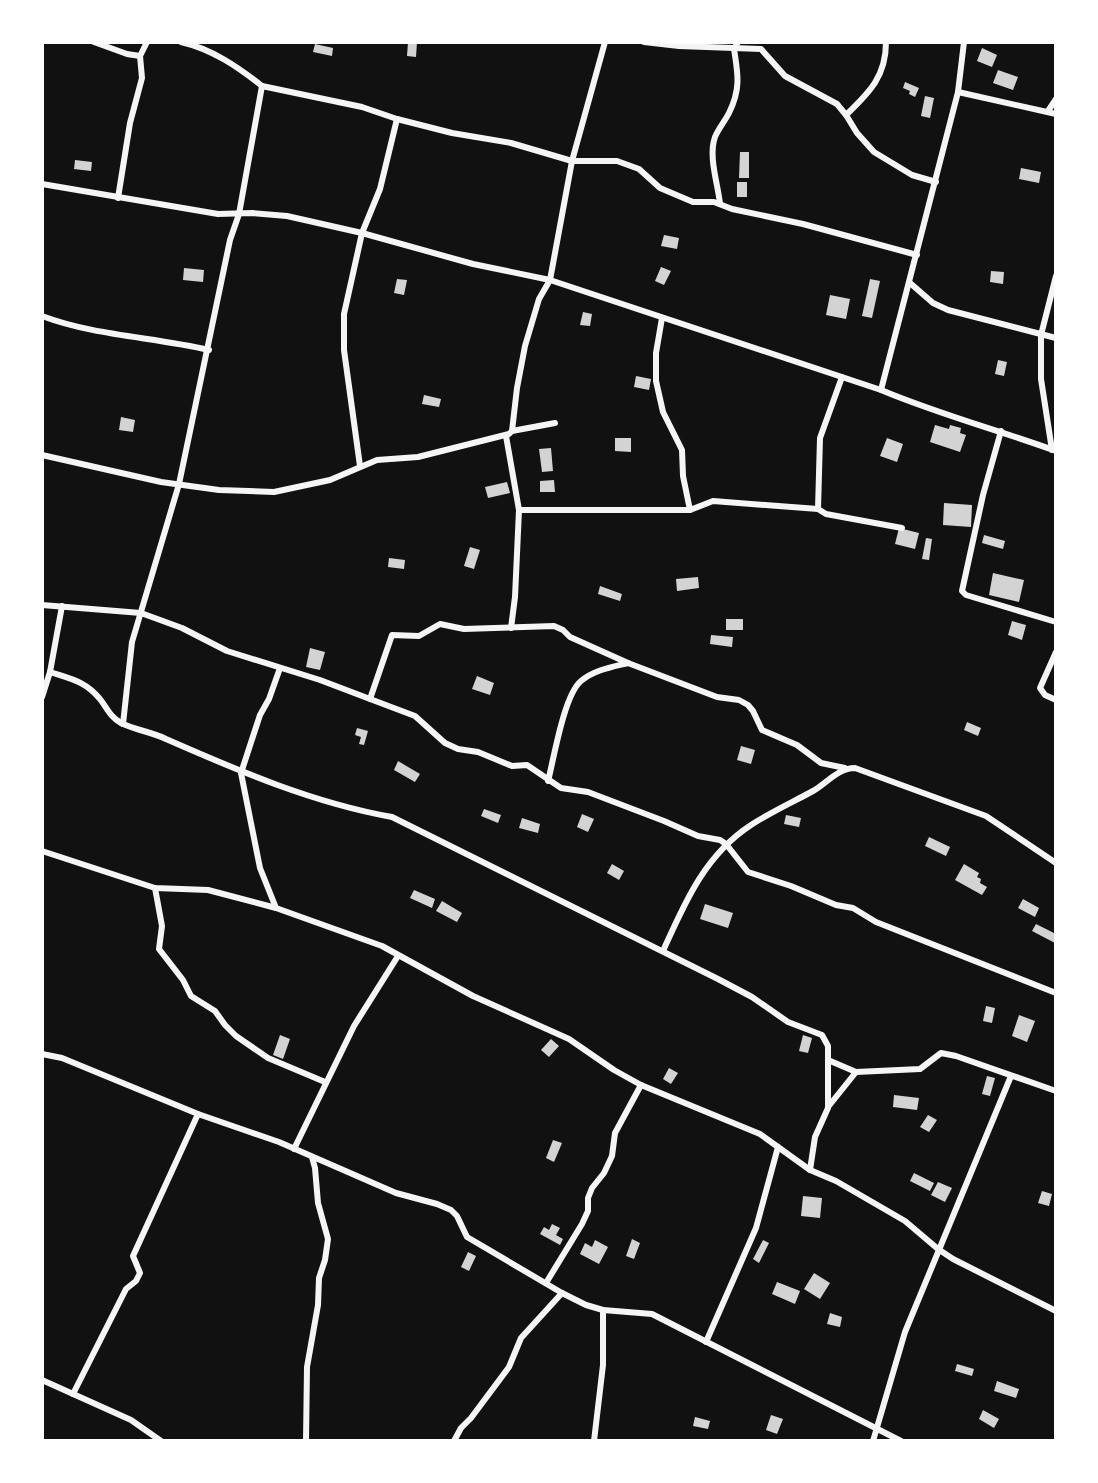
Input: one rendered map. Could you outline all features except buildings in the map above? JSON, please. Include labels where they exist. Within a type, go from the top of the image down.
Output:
[{"type":"street","points":[[94,42],[140,56]]},
{"type":"street","points":[[118,198],[130,123],[142,78],[140,56],[146,42]]},
{"type":"street","points":[[181,42],[201,46],[214,53],[262,86],[362,107],[397,119],[511,144],[572,161],[617,161],[639,169],[660,188],[693,202],[720,204],[917,255]]},
{"type":"street","points":[[511,628],[519,510],[509,434],[534,311],[550,280],[572,161],[605,42]]},
{"type":"street","points":[[644,42],[736,45],[761,49],[785,76],[837,104],[874,152],[912,175],[936,183]]},
{"type":"street","points":[[846,115],[872,90],[886,59],[886,42]]},
{"type":"street","points":[[881,390],[958,92],[964,42]]},
{"type":"street","points":[[720,204],[713,154],[715,138],[730,113],[740,80],[736,45]]},
{"type":"street","points":[[123,724],[130,653],[179,484],[230,240],[239,214],[262,86]]},
{"type":"street","points":[[958,92],[1052,112],[1056,99]]},
{"type":"street","points":[[360,466],[344,350],[344,314],[362,233],[380,189],[397,119]]},
{"type":"street","points":[[42,184],[218,214],[287,216],[362,233],[473,264],[550,280],[1054,450]]},
{"type":"street","points":[[1054,450],[1041,379],[1041,335],[1056,276]]},
{"type":"street","points":[[910,283],[933,303],[948,310],[1056,338]]},
{"type":"street","points":[[42,316],[65,325],[209,349]]},
{"type":"street","points":[[662,318],[656,353],[656,381],[663,412],[682,450],[683,475],[690,510]]},
{"type":"street","points":[[818,509],[820,438],[842,377]]},
{"type":"street","points":[[42,455],[144,479],[219,490],[274,492],[330,480],[377,460],[430,454],[555,423]]},
{"type":"street","points":[[1001,431],[983,495],[962,591],[966,595],[1056,622]]},
{"type":"street","points":[[519,510],[690,510],[713,500],[818,509],[825,514],[902,528]]},
{"type":"street","points":[[42,605],[141,613],[182,628],[227,651],[415,716],[445,743],[458,749],[478,752],[512,766],[527,765],[561,788],[588,792],[698,836],[713,838],[726,844],[748,872],[836,905],[853,908],[876,922],[1056,993]]},
{"type":"street","points":[[42,697],[50,672],[62,606]]},
{"type":"street","points":[[370,699],[392,635],[419,636],[440,624],[464,629],[554,626],[570,637],[628,663],[717,697],[739,700],[748,705],[762,730],[797,745],[821,763],[855,768],[986,816],[1056,863]]},
{"type":"street","points":[[1056,652],[1040,688],[1045,695],[1056,699]]},
{"type":"street","points":[[548,781],[562,722],[580,681],[595,672],[628,663]]},
{"type":"street","points":[[276,908],[260,868],[241,772],[260,715],[280,668]]},
{"type":"street","points":[[50,672],[82,681],[100,699],[111,717],[123,724],[162,737],[241,772],[353,810],[392,817],[752,997],[788,1022],[822,1035],[828,1046],[828,1108]]},
{"type":"street","points":[[663,951],[687,897],[708,864],[726,844],[750,825],[816,789],[845,768]]},
{"type":"street","points":[[42,851],[155,888],[208,890],[276,908],[382,946],[473,996],[569,1039],[641,1085],[760,1134],[810,1170],[836,1181],[905,1221],[938,1250],[1056,1311]]},
{"type":"street","points":[[155,888],[162,926],[159,949],[183,980],[191,996],[215,1011],[225,1025],[252,1048],[268,1058],[325,1082]]},
{"type":"street","points":[[294,1149],[354,1026],[398,956]]},
{"type":"street","points":[[828,1060],[856,1072],[920,1069],[935,1056],[947,1053],[1056,1091]]},
{"type":"street","points":[[42,1054],[62,1058],[198,1114],[294,1149],[396,1193],[451,1210],[457,1216],[467,1237],[562,1293],[603,1310],[652,1314],[901,1441]]},
{"type":"street","points":[[810,1170],[816,1137],[828,1108],[856,1072]]},
{"type":"street","points":[[873,1441],[905,1332],[1011,1076]]},
{"type":"street","points":[[546,1283],[582,1224],[592,1188],[604,1173],[612,1156],[615,1133],[641,1085]]},
{"type":"street","points":[[73,1394],[126,1289],[136,1281],[140,1273],[133,1256],[198,1114]]},
{"type":"street","points":[[706,1342],[756,1228],[778,1147]]},
{"type":"street","points":[[306,1441],[307,1367],[318,1305],[319,1278],[326,1260],[328,1239],[318,1203],[316,1168],[312,1157]]},
{"type":"street","points":[[454,1441],[461,1428],[509,1367],[521,1338],[562,1293]]},
{"type":"street","points":[[594,1441],[603,1365],[603,1310]]},
{"type":"street","points":[[42,1380],[131,1420],[161,1441]]}]
